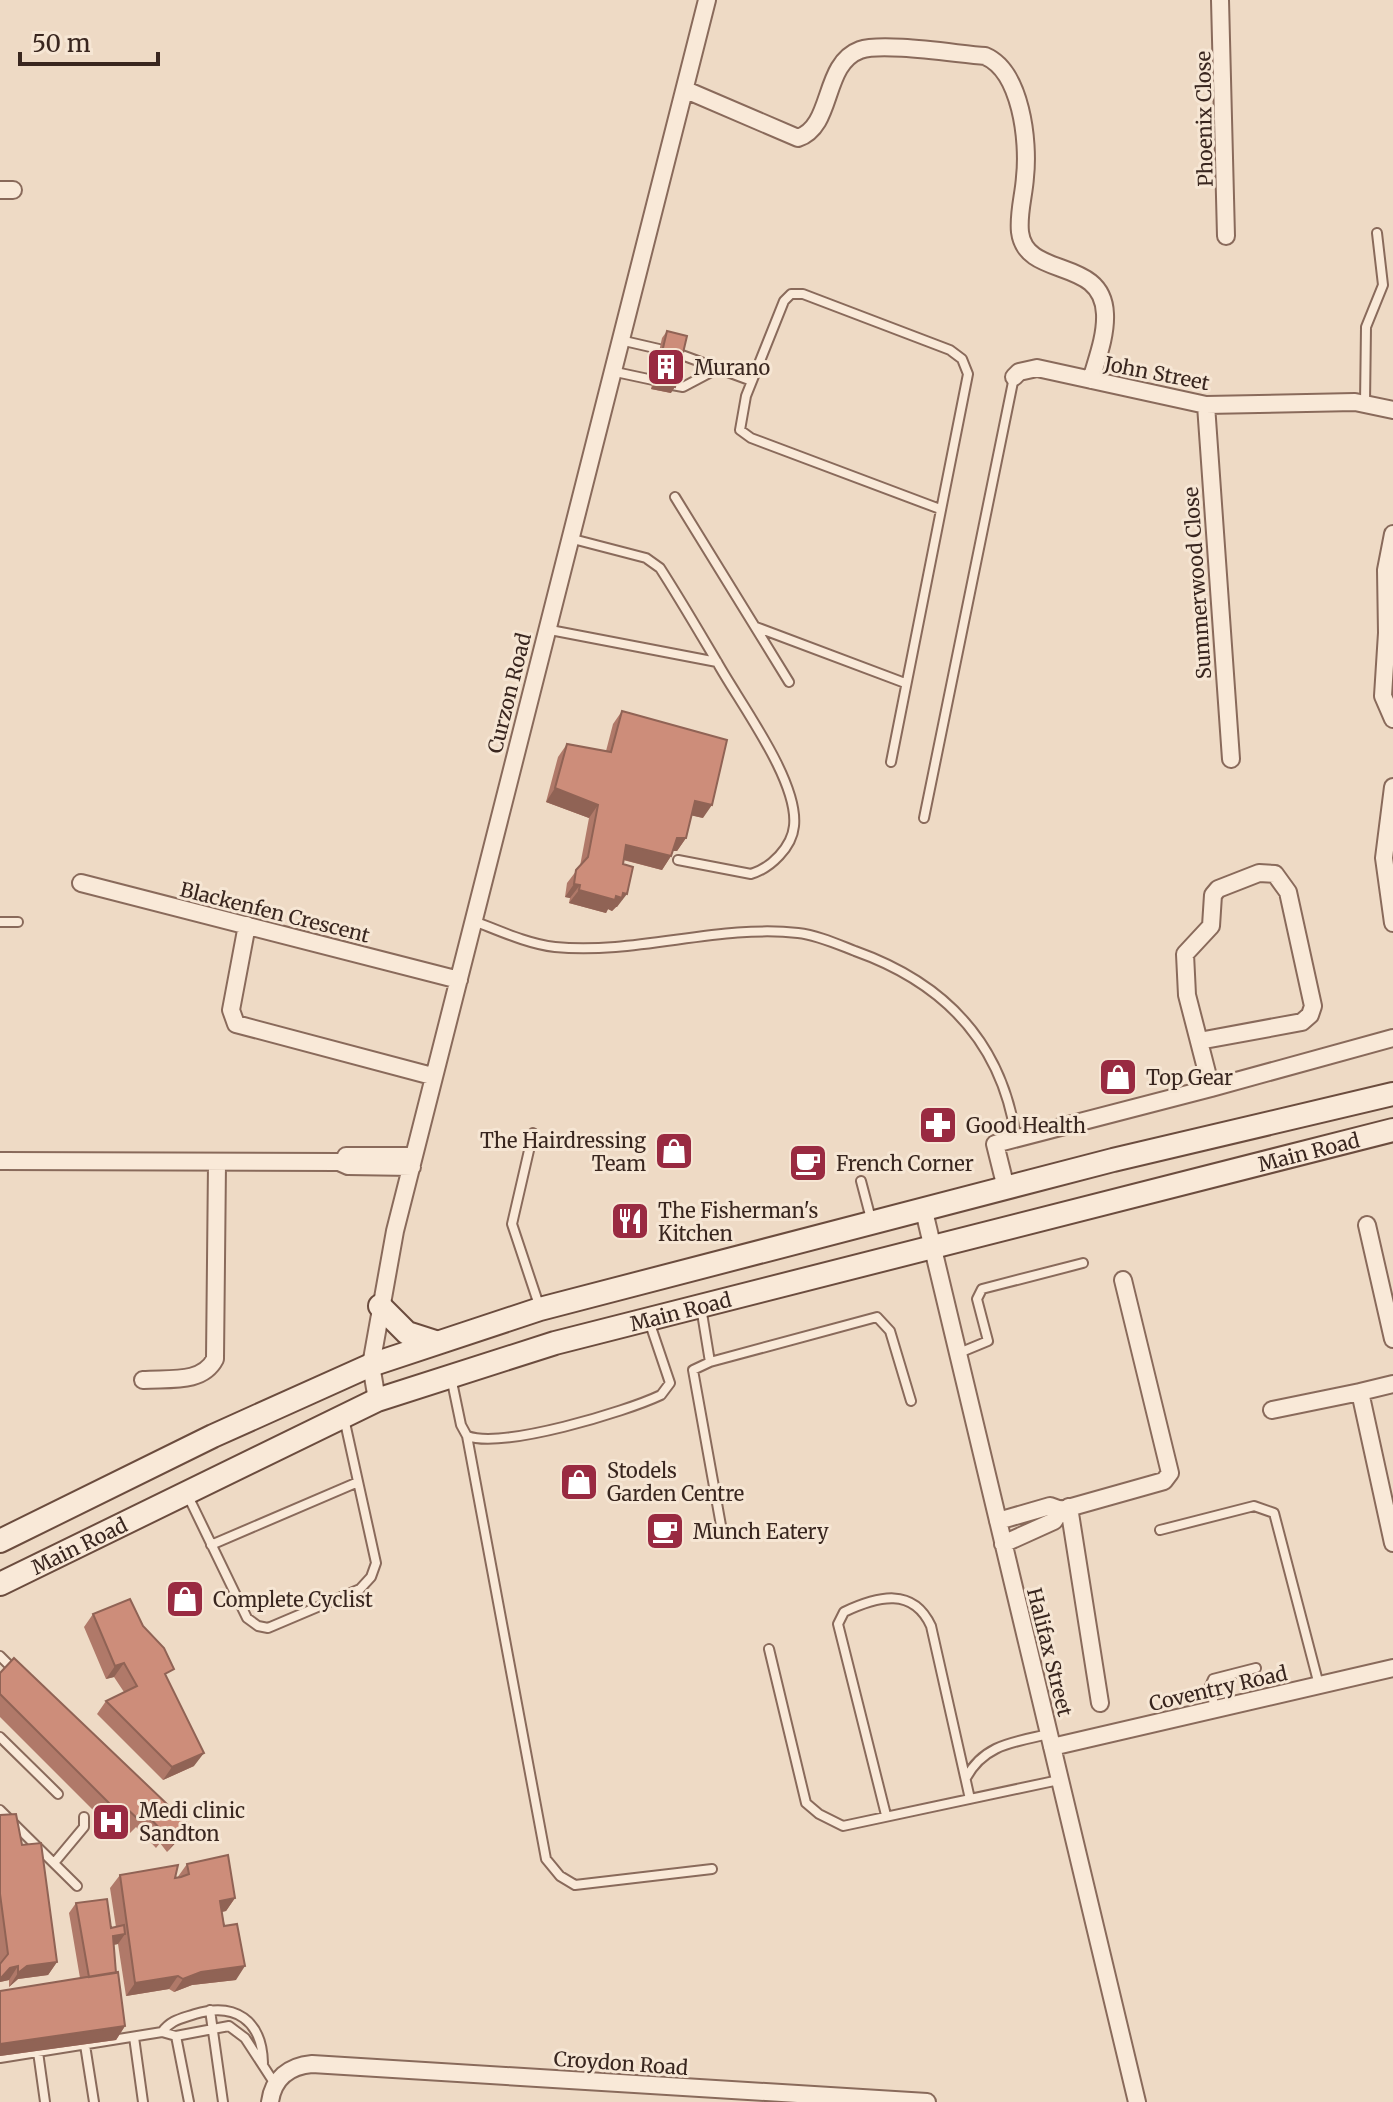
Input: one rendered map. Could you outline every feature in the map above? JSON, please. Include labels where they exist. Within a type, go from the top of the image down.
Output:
[{"type":"main road","name":"Main Road","points":[[0,1541],[213,1436],[371,1365],[435,1342],[540,1309],[1006,1188],[1393,1094]]},
{"type":"main road","name":"Main Road","points":[[0,1584],[377,1400],[555,1343],[1393,1130]]},
{"type":"main road","points":[[380,1306],[407,1333],[435,1342]]},
{"type":"street","name":"Curzon Road","points":[[377,1400],[371,1365],[380,1306],[432,1076],[707,0]]},
{"type":"street","name":"Phoenix Close","points":[[1220,0],[1226,236]]},
{"type":"street","points":[[686,90],[798,138],[814,128],[841,64],[862,49],[985,56],[998,64],[1013,82],[1019,112],[1026,174],[1020,211],[1022,241],[1035,257],[1091,281],[1102,295],[1104,331],[1091,380]]},
{"type":"street","name":"John Street","points":[[1014,377],[1019,372],[1037,368],[1206,405],[1365,403],[1393,410]]},
{"type":"street","name":"Summerwood Close","points":[[1206,405],[1231,759]]},
{"type":"street","points":[[1393,534],[1386,570],[1387,633],[1383,696],[1393,719]]},
{"type":"street","points":[[1393,787],[1384,858],[1393,923]]},
{"type":"street","points":[[1199,1041],[1302,1022],[1310,1015],[1313,1006],[1288,892],[1275,874],[1259,873],[1218,889],[1213,895],[1211,926],[1187,950],[1187,995],[1211,1088]]},
{"type":"street","name":"Blackenfen Crescent","points":[[81,883],[459,980]]},
{"type":"street","points":[[247,925],[231,1010],[236,1024],[432,1076]]},
{"type":"street","points":[[1006,1188],[995,1144],[1393,1038]]},
{"type":"street","points":[[0,1161],[217,1164],[339,1162],[348,1156],[413,1162]]},
{"type":"street","points":[[143,1380],[200,1376],[209,1371],[215,1359],[217,1164]]},
{"type":"street","name":"Halifax Street","points":[[924,1211],[1137,2102]]},
{"type":"street","points":[[1367,1225],[1393,1339]]},
{"type":"street","points":[[998,1521],[1050,1506],[1065,1508],[1164,1481],[1170,1473],[1123,1280]]},
{"type":"street","points":[[1272,1410],[1393,1384]]},
{"type":"street","points":[[1360,1392],[1393,1543]]},
{"type":"street","points":[[1003,1544],[1054,1521],[1065,1508]]},
{"type":"street","points":[[1065,1508],[1100,1703]]},
{"type":"street","name":"Coventry Road","points":[[1050,1740],[1215,1709],[1393,1668]]},
{"type":"street","name":"Croydon Road","points":[[275,2084],[298,2065],[312,2064],[795,2098],[927,2102]]},
{"type":"street","points":[[270,2102],[275,2084]]},
{"type":"lane","points":[[1365,403],[1366,327],[1383,285],[1377,233]]},
{"type":"lane","points":[[891,762],[968,374],[957,354],[803,294],[791,294],[784,301],[752,381],[739,421],[740,430],[751,438],[940,509]]},
{"type":"lane","points":[[619,339],[659,349]]},
{"type":"lane","points":[[679,354],[752,381]]},
{"type":"lane","points":[[672,385],[683,387],[717,369]]},
{"type":"lane","points":[[611,371],[653,380]]},
{"type":"lane","points":[[924,818],[1014,377]]},
{"type":"lane","points":[[675,497],[789,682]]},
{"type":"lane","points":[[568,538],[646,558],[660,568],[745,705],[792,802],[794,825],[783,850],[760,871],[751,874],[678,860]]},
{"type":"lane","points":[[755,627],[905,683]]},
{"type":"lane","points":[[545,629],[717,662]]},
{"type":"lane","points":[[473,921],[551,947],[596,949],[793,932],[871,956],[926,984],[974,1031],[1011,1102],[1016,1138]]},
{"type":"lane","points":[[0,922],[18,922]]},
{"type":"lane","points":[[533,1133],[512,1224],[540,1309]]},
{"type":"lane","points":[[861,1181],[872,1224]]},
{"type":"lane","points":[[959,1353],[988,1341],[977,1299],[982,1289],[1083,1263]]},
{"type":"lane","points":[[700,1306],[710,1362]]},
{"type":"lane","points":[[722,1531],[693,1370],[710,1362],[877,1317],[890,1331],[911,1401]]},
{"type":"lane","points":[[467,1436],[486,1440],[552,1429],[661,1395],[670,1383],[648,1319]]},
{"type":"lane","points":[[451,1376],[461,1425],[467,1436],[546,1859],[560,1876],[575,1885],[712,1869]]},
{"type":"lane","points":[[186,1492],[247,1618],[258,1626],[268,1628],[360,1589],[371,1577],[376,1563],[343,1416]]},
{"type":"lane","points":[[211,1545],[358,1482]]},
{"type":"lane","points":[[1160,1530],[1254,1506],[1274,1513],[1319,1685]]},
{"type":"lane","points":[[886,1815],[838,1624],[844,1612],[865,1602],[912,1601],[923,1609],[931,1626],[970,1799]]},
{"type":"lane","points":[[769,1649],[806,1803],[826,1819],[843,1826],[1060,1780]]},
{"type":"lane","points":[[0,1656],[23,1678]]},
{"type":"lane","points":[[1215,1709],[1210,1686],[1213,1679],[1256,1668]]},
{"type":"lane","points":[[0,1739],[58,1794]]},
{"type":"lane","points":[[966,1778],[982,1755],[994,1748],[1050,1740]]},
{"type":"lane","points":[[0,1810],[77,1886]]},
{"type":"lane","points":[[54,1863],[84,1827],[84,1817]]},
{"type":"lane","points":[[162,2032],[170,2022],[210,2010],[230,2009],[250,2020],[262,2050],[263,2063]]},
{"type":"lane","points":[[210,2010],[223,2102]]},
{"type":"lane","points":[[0,2058],[162,2032],[176,2036],[213,2026],[237,2030],[275,2084]]},
{"type":"lane","points":[[176,2036],[189,2102]]},
{"type":"lane","points":[[134,2037],[143,2102]]},
{"type":"lane","points":[[85,2045],[94,2102]]},
{"type":"lane","points":[[38,2052],[45,2102]]},
{"type":"building","name":"Murano","points":[[667,331],[687,336],[675,387],[655,382]]},
{"type":"building","points":[[622,711],[727,740],[712,805],[695,801],[686,838],[677,838],[671,856],[626,845],[623,864],[633,867],[627,894],[623,893],[622,898],[616,896],[615,900],[579,890],[580,885],[574,884],[576,870],[588,857],[598,805],[555,788],[567,744],[611,752]]},
{"type":"building","points":[[130,1599],[143,1626],[164,1648],[174,1669],[165,1674],[204,1753],[172,1767],[106,1701],[137,1686],[124,1663],[115,1666],[93,1614]]},
{"type":"building","points":[[14,1658],[189,1825],[177,1839],[169,1830],[166,1835],[145,1813],[139,1820],[124,1806],[118,1812],[0,1694],[0,1673]]},
{"type":"building","points":[[16,1814],[22,1845],[41,1843],[57,1962],[27,1966],[18,1973],[18,1966],[10,1968],[0,1979],[0,1964],[8,1954],[0,1894],[0,1815]]},
{"type":"building","points":[[228,1855],[235,1898],[220,1901],[224,1926],[237,1924],[245,1966],[201,1972],[183,1979],[178,1976],[135,1983],[120,1875],[178,1865],[175,1878],[181,1877],[189,1874],[187,1864]]},
{"type":"building","points":[[107,1899],[111,1928],[124,1925],[125,1934],[113,1936],[116,1973],[89,1977],[76,1903]]},
{"type":"building","points":[[118,1972],[125,2026],[0,2044],[0,1991]]},
{"type":"place","name":"Murano","points":[[666,367]]},
{"type":"place","name":"Top Gear","points":[[1118,1077]]},
{"type":"place","name":"Good Health","points":[[938,1125]]},
{"type":"place","name":"The Hairdressing Team","points":[[674,1151]]},
{"type":"place","name":"French Corner","points":[[808,1163]]},
{"type":"place","name":"The Fisherman's Kitchen","points":[[630,1221]]},
{"type":"place","name":"Stodels Garden Centre","points":[[579,1482]]},
{"type":"place","name":"Munch Eatery","points":[[665,1531]]},
{"type":"place","name":"Complete Cyclist","points":[[185,1599]]},
{"type":"place","name":"Medi clinic Sandton","points":[[111,1822]]}]
